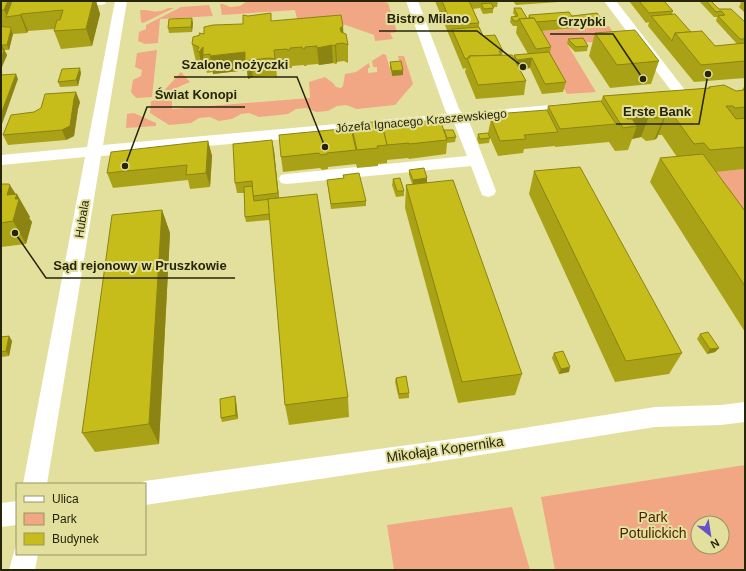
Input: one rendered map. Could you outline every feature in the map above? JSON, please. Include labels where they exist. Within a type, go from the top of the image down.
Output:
[{"type":"street","points":[[57,4],[102,1]]},
{"type":"street","name":"Hubala","points":[[35,483],[121,1]]},
{"type":"street","points":[[412,1],[450,103],[464,125],[488,191]]},
{"type":"street","points":[[610,1],[690,96],[667,98]]},
{"type":"street","name":"Józefa Ignacego Kraszewskiego","points":[[1,160],[586,106]]},
{"type":"street","points":[[287,179],[476,160]]},
{"type":"street","name":"Mikołaja Kopernika","points":[[146,493],[474,446],[655,417],[721,415],[745,412]]},
{"type":"street","points":[[1,515],[16,513]]},
{"type":"street","points":[[22,570],[24,555]]},
{"type":"green space","points":[[380,1],[388,3],[397,32],[390,33],[393,39],[375,41],[374,35],[343,24],[298,23],[295,10],[222,15],[220,4],[230,7],[240,6],[246,2]]},
{"type":"green space","points":[[209,5],[213,16],[160,19],[158,43],[145,44],[138,41],[139,32],[146,29],[146,25],[181,7]]},
{"type":"green space","points":[[168,8],[174,8],[143,23],[141,22],[140,10],[160,11]]},
{"type":"green space","points":[[609,26],[618,40],[567,44],[596,92],[567,94],[532,32]]},
{"type":"green space","points":[[157,50],[152,97],[136,98],[131,92],[133,80],[141,76],[142,70],[135,67],[137,53]]},
{"type":"green space","points":[[383,54],[386,55],[392,76],[403,75],[398,56],[404,56],[413,84],[395,105],[357,109],[346,105],[337,106],[328,111],[316,112],[306,108],[296,109],[288,114],[259,117],[249,113],[241,114],[232,119],[219,121],[210,117],[199,118],[191,123],[169,125],[150,113],[151,101],[172,98],[172,109],[310,98],[309,82],[325,77],[336,87],[341,88],[343,86],[345,74],[356,72],[369,63],[370,68],[368,68],[368,73],[377,72],[377,67],[373,67],[372,61]]},
{"type":"green space","points":[[181,72],[190,82],[160,95]]},
{"type":"green space","points":[[134,113],[156,123],[156,126],[126,128],[127,114]]},
{"type":"green space","points":[[745,169],[745,231],[704,173]]},
{"type":"green space","name":"Park Potulickich","points":[[745,465],[745,570],[555,570],[541,497]]},
{"type":"green space","points":[[512,507],[530,570],[394,570],[387,525]]},
{"type":"building","points":[[1,1],[8,1],[4,10],[1,10]]},
{"type":"building","points":[[12,1],[93,1],[86,29],[54,31],[57,20],[60,20],[63,10],[6,17]]},
{"type":"building","points":[[442,1],[469,1],[479,23],[452,25]]},
{"type":"building","points":[[639,1],[664,1],[673,11],[649,13]]},
{"type":"building","points":[[706,1],[711,1],[719,9],[731,9],[745,22],[745,39],[740,39],[718,16],[725,15],[721,11],[716,12]]},
{"type":"building","points":[[491,3],[494,8],[484,9],[481,4]]},
{"type":"building","points":[[514,8],[521,8],[527,18],[514,21],[511,17],[518,16]]},
{"type":"building","points":[[569,12],[574,19],[536,22],[534,18],[530,18],[529,15]]},
{"type":"building","points":[[271,13],[271,21],[341,15],[343,26],[340,28],[341,32],[346,34],[348,45],[343,43],[336,44],[335,46],[332,45],[317,48],[317,46],[305,47],[305,49],[302,47],[290,48],[290,50],[274,50],[275,59],[250,60],[245,62],[245,52],[210,56],[210,54],[203,55],[203,47],[199,52],[197,51],[199,47],[192,44],[193,37],[200,35],[199,33],[204,34],[204,27],[213,25],[243,24],[243,15],[248,16]]},
{"type":"building","points":[[597,13],[603,21],[573,24],[574,19],[572,16]]},
{"type":"building","points":[[675,14],[691,32],[675,33],[672,41],[651,16]]},
{"type":"building","points":[[192,18],[191,27],[168,28],[169,19]]},
{"type":"building","points":[[534,18],[551,47],[536,49],[519,19]]},
{"type":"building","points":[[1,26],[10,27],[11,29],[7,45],[2,45],[1,48]]},
{"type":"building","points":[[479,27],[483,36],[495,35],[503,51],[499,51],[501,55],[469,56],[469,58],[465,59],[452,29]]},
{"type":"building","points":[[635,30],[659,61],[617,65],[595,33]]},
{"type":"building","points":[[702,31],[715,46],[745,43],[745,61],[701,65],[675,33]]},
{"type":"building","points":[[583,38],[588,46],[576,47],[568,39]]},
{"type":"building","points":[[1,50],[4,50],[1,58]]},
{"type":"building","points":[[549,52],[566,82],[545,84],[532,58],[517,60],[514,55]]},
{"type":"building","points":[[512,55],[526,81],[478,85],[467,58],[470,58],[469,56]]},
{"type":"building","points":[[401,61],[403,70],[392,71],[390,62]]},
{"type":"building","points":[[80,68],[76,80],[58,82],[62,69]]},
{"type":"building","points":[[16,74],[1,114],[1,75]]},
{"type":"building","points":[[724,85],[736,91],[745,89],[745,107],[735,108],[733,106],[726,106],[736,119],[745,118],[745,147],[710,150],[704,143],[694,144],[671,112],[664,112],[666,115],[664,117],[655,118],[650,114],[634,117],[626,116],[627,119],[632,119],[637,126],[623,128],[603,96],[710,88],[709,87]]},
{"type":"building","points":[[76,92],[70,126],[62,130],[3,135],[11,115],[34,112],[41,108],[45,94]]},
{"type":"building","points":[[601,101],[616,124],[560,129],[548,106]]},
{"type":"building","points":[[547,110],[558,132],[524,135],[526,139],[500,141],[491,119],[495,114]]},
{"type":"building","points":[[438,120],[441,122],[447,140],[387,145],[382,125]]},
{"type":"building","points":[[381,121],[387,145],[377,146],[378,148],[357,150],[351,124]]},
{"type":"building","points":[[351,128],[356,150],[321,155],[319,153],[281,157],[279,135]]},
{"type":"building","points":[[444,130],[453,130],[456,137],[447,138]]},
{"type":"building","points":[[488,133],[490,138],[480,139],[478,134]]},
{"type":"building","points":[[272,140],[278,193],[253,196],[252,181],[235,183],[233,144]]},
{"type":"building","points":[[208,141],[206,173],[186,175],[187,165],[107,173],[111,152]]},
{"type":"building","points":[[703,154],[745,211],[745,286],[660,158]]},
{"type":"building","points":[[580,167],[682,353],[626,361],[534,171]]},
{"type":"building","points":[[424,168],[427,178],[413,180],[409,170]]},
{"type":"building","points":[[359,173],[366,201],[331,204],[327,180],[344,178],[343,175]]},
{"type":"building","points":[[400,178],[404,191],[397,191],[393,179]]},
{"type":"building","points":[[453,180],[522,374],[462,382],[406,185]]},
{"type":"building","points":[[1,184],[9,184],[7,195],[17,194],[15,199],[19,199],[13,221],[1,223]]},
{"type":"building","points":[[252,186],[254,201],[268,199],[270,214],[245,217],[244,187]]},
{"type":"building","points":[[317,194],[348,397],[285,405],[268,199]]},
{"type":"building","points":[[162,210],[149,424],[82,433],[112,215]]},
{"type":"building","points":[[708,332],[719,348],[710,349],[700,334]]},
{"type":"building","points":[[9,336],[6,351],[1,352],[1,337]]},
{"type":"building","points":[[563,351],[570,367],[561,369],[554,353]]},
{"type":"building","points":[[406,376],[409,393],[399,394],[396,378]]},
{"type":"building","points":[[235,396],[236,415],[221,418],[220,399]]},
{"type":"place","name":"Bistro Milano","points":[[523,67]]},
{"type":"place","name":"Erste Bank","points":[[708,74]]},
{"type":"place","name":"Grzybki","points":[[643,79]]},
{"type":"place","name":"Szalone nożyczki","points":[[325,147]]},
{"type":"place","name":"Świat Konopi","points":[[125,166]]},
{"type":"place","name":"Sąd rejonowy w Pruszkowie","points":[[15,233]]}]
